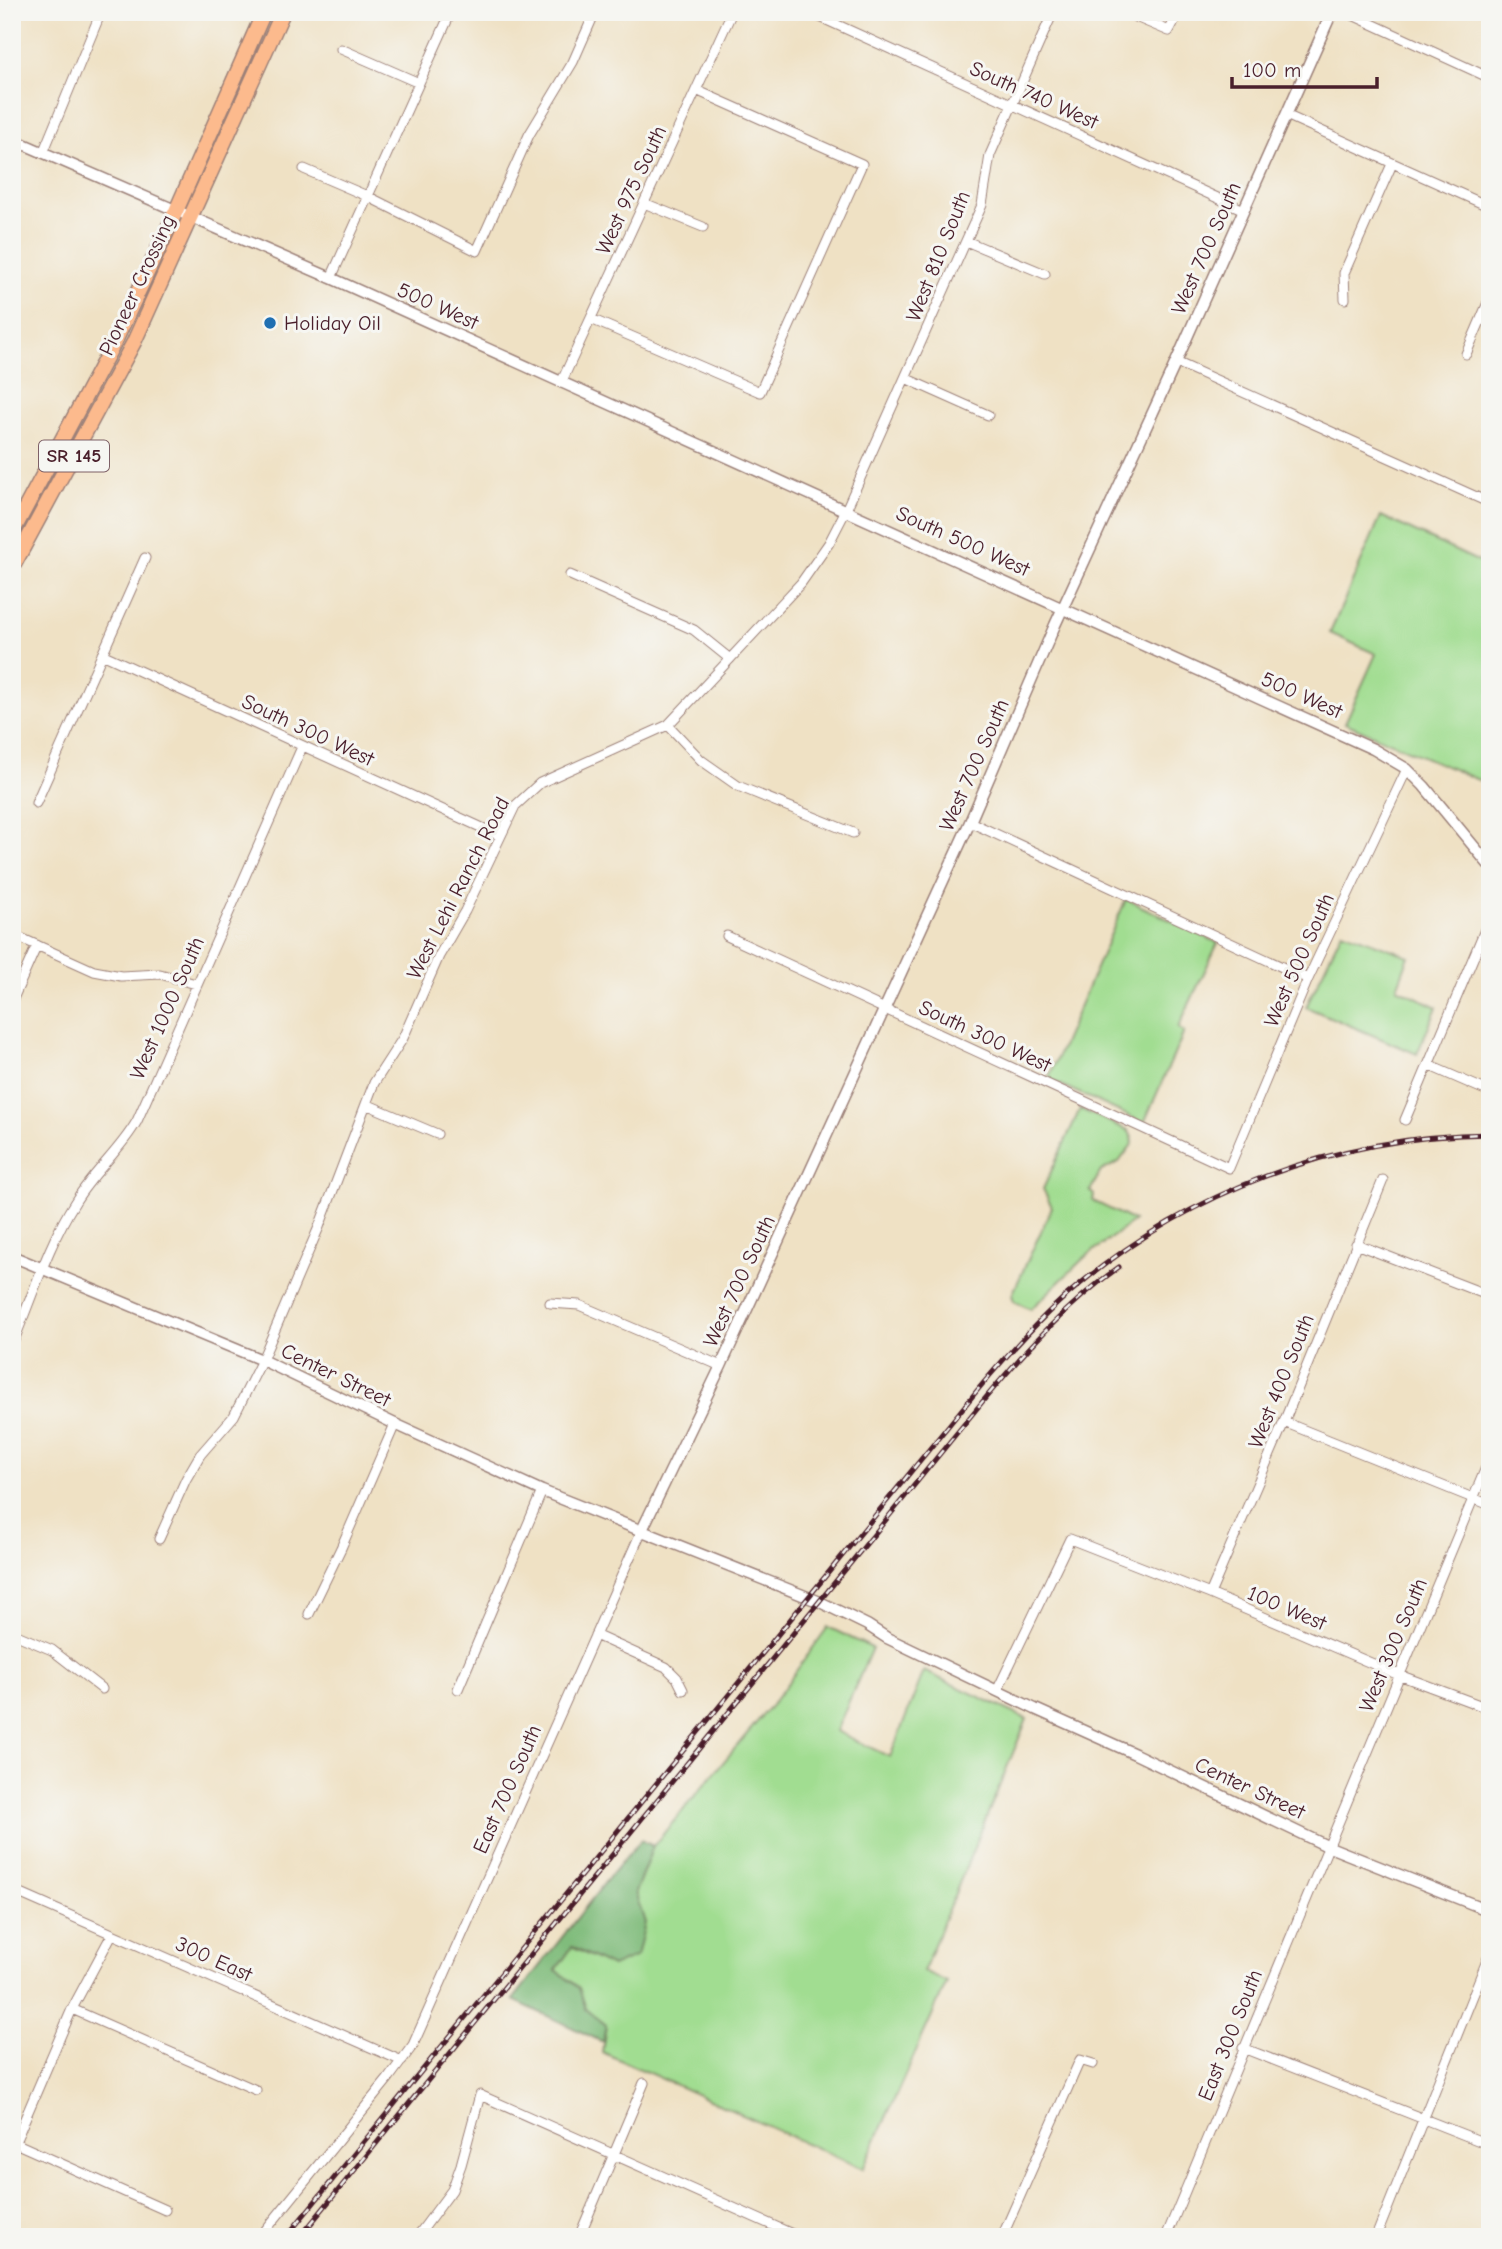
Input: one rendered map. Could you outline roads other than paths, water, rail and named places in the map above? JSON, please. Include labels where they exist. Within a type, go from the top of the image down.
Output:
[{"type":"highway","name":"Pioneer Crossing","points":[[12,533],[111,348],[176,211],[264,12]]},
{"type":"highway","name":"Pioneer Crossing","points":[[12,568],[105,400],[192,218],[283,12]]},
{"type":"street","points":[[43,153],[102,12]]},
{"type":"street","points":[[331,278],[451,12]]},
{"type":"street","points":[[304,169],[367,196],[477,251],[529,135],[573,62],[595,12]]},
{"type":"street","name":"West 975 South","points":[[561,383],[732,12]]},
{"type":"street","name":"South 740 West","points":[[809,12],[1244,210]]},
{"type":"street","name":"West 810 South","points":[[846,510],[982,205],[990,155],[1053,12]]},
{"type":"street","points":[[1124,12],[1169,31],[1178,12]]},
{"type":"street","name":"West 700 South","points":[[642,1530],[721,1366],[970,822],[1063,608],[1332,12]]},
{"type":"street","points":[[1346,12],[1490,79]]},
{"type":"street","points":[[341,49],[419,83]]},
{"type":"street","points":[[591,319],[761,392],[862,164],[696,90]]},
{"type":"street","points":[[1286,115],[1490,207]]},
{"type":"street","name":"500 West","points":[[12,139],[331,278],[846,510]]},
{"type":"street","points":[[1346,299],[1344,273],[1392,164]]},
{"type":"street","points":[[644,203],[703,227]]},
{"type":"street","points":[[966,241],[1045,274]]},
{"type":"street","points":[[1466,354],[1490,298]]},
{"type":"street","points":[[1176,362],[1490,503]]},
{"type":"street","points":[[905,378],[988,415]]},
{"type":"street","name":"South 500 West","points":[[846,510],[1063,608]]},
{"type":"street","name":"West Lehi Ranch Road","points":[[159,1539],[186,1479],[200,1455],[234,1416],[262,1360],[319,1227],[374,1083],[403,1038],[439,956],[465,911],[515,806],[540,783],[668,725],[802,583],[829,543],[846,510]]},
{"type":"street","points":[[36,803],[145,558]]},
{"type":"street","points":[[570,575],[694,630],[730,659]]},
{"type":"street","name":"500 West","points":[[1063,608],[1373,748],[1407,769],[1424,786],[1490,866]]},
{"type":"street","name":"South 300 West","points":[[102,654],[500,836]]},
{"type":"street","points":[[668,725],[701,760],[738,786],[853,834]]},
{"type":"street","name":"West 1000 South","points":[[12,1345],[62,1224],[75,1201],[131,1132],[302,747]]},
{"type":"street","name":"West 500 South","points":[[1229,1168],[1308,979],[1407,769]]},
{"type":"street","points":[[970,822],[1308,979]]},
{"type":"street","points":[[1405,1120],[1490,918]]},
{"type":"street","points":[[12,934],[94,971],[121,976],[160,974],[197,985]]},
{"type":"street","name":"South 300 West","points":[[727,936],[1229,1168]]},
{"type":"street","points":[[12,1001],[37,946]]},
{"type":"street","points":[[1428,1065],[1490,1092]]},
{"type":"street","points":[[366,1104],[437,1134]]},
{"type":"street","name":"West 400 South","points":[[1210,1594],[1284,1423],[1383,1180]]},
{"type":"street","points":[[1356,1244],[1490,1296]]},
{"type":"street","name":"Center Street","points":[[12,1256],[262,1360],[542,1491],[754,1577],[773,1589],[864,1631],[887,1638],[1327,1846],[1490,1911]]},
{"type":"street","points":[[550,1303],[579,1305],[721,1366]]},
{"type":"street","points":[[1284,1423],[1490,1505]]},
{"type":"street","points":[[309,1614],[395,1424]]},
{"type":"street","name":"West 300 South","points":[[1327,1846],[1490,1458]]},
{"type":"street","points":[[458,1689],[542,1491]]},
{"type":"street","name":"East 700 South","points":[[260,2237],[413,2045],[642,1530]]},
{"type":"street","name":"100 West","points":[[997,1691],[1070,1539],[1210,1594],[1399,1675],[1490,1709]]},
{"type":"street","points":[[12,1633],[52,1650],[102,1689]]},
{"type":"street","points":[[596,1635],[666,1667],[683,1689]]},
{"type":"street","name":"East 300 South","points":[[1166,2237],[1327,1846]]},
{"type":"street","name":"300 East","points":[[12,1890],[402,2061]]},
{"type":"street","points":[[112,1934],[72,2009],[14,2146],[165,2210]]},
{"type":"street","points":[[1377,2237],[1490,1953]]},
{"type":"street","points":[[72,2009],[256,2090]]},
{"type":"street","points":[[1243,2048],[1490,2145]]},
{"type":"street","points":[[1002,2237],[1080,2060],[1093,2064]]},
{"type":"street","points":[[579,2237],[644,2083]]},
{"type":"street","points":[[416,2237],[452,2190],[480,2095],[799,2237]]},
{"type":"railway","points":[[286,2237],[980,1387],[1068,1294],[1114,1258],[1162,1226],[1212,1199],[1265,1176],[1319,1159],[1375,1146],[1432,1137],[1490,1134]]},
{"type":"railway","points":[[300,2237],[983,1401],[1047,1330],[1119,1267]]},
{"type":"place","name":"Holiday Oil","points":[[270,323]]}]
